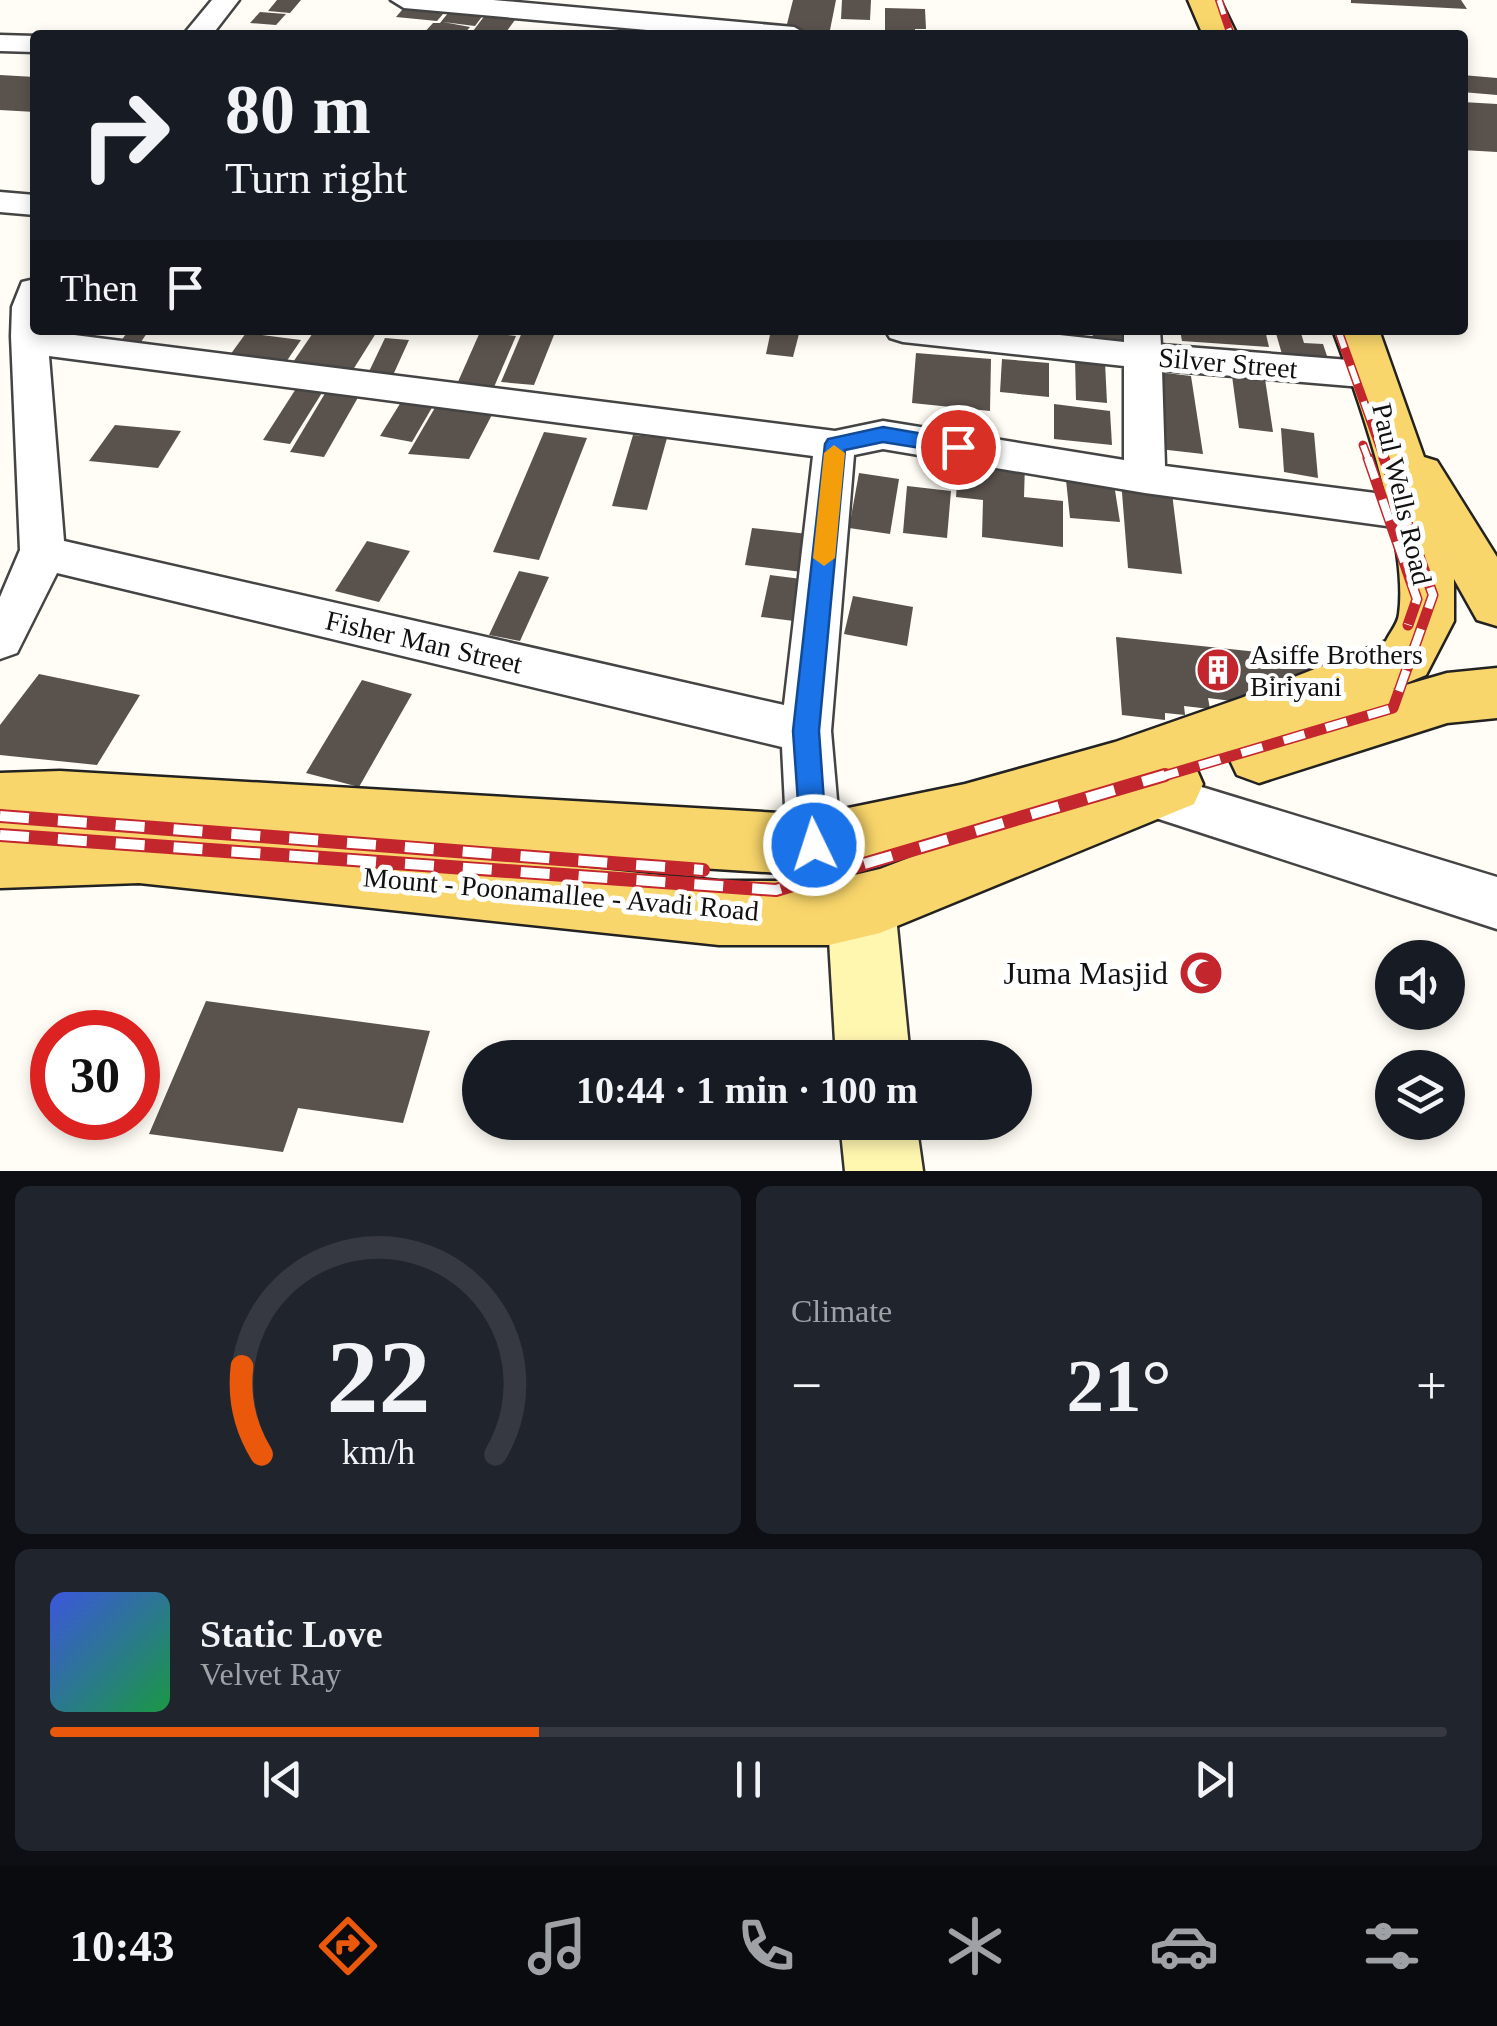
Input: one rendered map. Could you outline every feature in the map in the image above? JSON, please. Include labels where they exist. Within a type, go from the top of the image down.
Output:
[{"type":"main road","points":[[1204,0],[1218,30]]},
{"type":"main road","points":[[1372,374],[1428,516],[1497,604]]},
{"type":"main road","name":"Paul Wells Road","points":[[1428,516],[1427,616],[1450,683]]},
{"type":"main road","points":[[0,801],[60,799],[814,845],[906,829],[1274,714],[1450,683]]},
{"type":"main road","name":"Mount - Poonamallee - Avadi Road","points":[[0,858],[140,854],[719,912],[829,913],[861,906],[1146,793],[1450,683]]},
{"type":"street","points":[[201,30],[226,0]]},
{"type":"street","points":[[404,0],[738,30]]},
{"type":"street","points":[[0,44],[30,44]]},
{"type":"street","points":[[0,202],[30,205]]},
{"type":"street","points":[[0,640],[42,553],[31,335]]},
{"type":"street","name":"Silver Street","points":[[995,335],[1142,343],[1372,374]]},
{"type":"street","points":[[31,342],[835,444],[883,434],[1145,478],[1428,516]]},
{"type":"street","points":[[1142,343],[1145,478]]},
{"type":"street","points":[[814,845],[806,731],[835,444]]},
{"type":"street","name":"Fisher Man Street","points":[[42,553],[806,731]]},
{"type":"street","points":[[1146,793],[1497,903]]},
{"type":"street","points":[[861,906],[872,1040]]},
{"type":"street","points":[[880,1140],[884,1171]]},
{"type":"building","points":[[277,0],[301,0],[290,13],[268,11]]},
{"type":"building","points":[[793,0],[836,0],[830,30],[786,30]]},
{"type":"building","points":[[842,0],[871,0],[870,20],[841,19]]},
{"type":"building","points":[[1461,0],[1467,9],[1351,3]]},
{"type":"building","points":[[408,3],[449,7],[437,21],[396,17]]},
{"type":"building","points":[[453,7],[487,10],[475,26],[443,22],[470,27],[467,30],[427,30],[433,23],[440,23]]},
{"type":"building","points":[[885,8],[925,9],[926,29],[885,30]]},
{"type":"building","points":[[489,10],[520,13],[508,30],[474,30]]},
{"type":"building","points":[[260,12],[286,14],[276,25],[250,23]]},
{"type":"building","points":[[0,75],[30,77],[30,112],[0,110]]},
{"type":"building","points":[[1468,76],[1497,78],[1497,95],[1468,93]]},
{"type":"building","points":[[1468,102],[1497,104],[1497,152],[1468,150]]},
{"type":"building","points":[[125,335],[146,335],[135,351],[115,349]]},
{"type":"building","points":[[245,335],[301,340],[286,362],[230,355]]},
{"type":"building","points":[[312,335],[375,335],[351,373],[291,365]]},
{"type":"building","points":[[479,335],[516,336],[494,387],[457,384]]},
{"type":"building","points":[[521,335],[554,335],[534,385],[501,382]]},
{"type":"building","points":[[770,335],[799,335],[793,357],[766,354]]},
{"type":"building","points":[[1093,335],[1132,335],[1134,352],[1094,347]]},
{"type":"building","points":[[1181,335],[1266,335],[1269,347],[1182,341]]},
{"type":"building","points":[[1276,335],[1302,335],[1304,343],[1323,344],[1332,371],[1286,368]]},
{"type":"building","points":[[385,338],[409,340],[389,384],[364,382]]},
{"type":"building","points":[[916,353],[991,359],[990,411],[912,403]]},
{"type":"building","points":[[1075,358],[1105,362],[1107,403],[1076,400]]},
{"type":"building","points":[[1002,359],[1049,363],[1049,397],[1000,392]]},
{"type":"building","points":[[1150,371],[1191,376],[1203,454],[1159,449]]},
{"type":"building","points":[[1232,376],[1265,379],[1273,432],[1239,428]]},
{"type":"building","points":[[299,384],[325,388],[290,444],[263,440]]},
{"type":"building","points":[[327,390],[360,394],[324,457],[290,452]]},
{"type":"building","points":[[406,394],[437,399],[412,442],[380,436]]},
{"type":"building","points":[[440,399],[495,409],[469,459],[408,454]]},
{"type":"building","points":[[1054,404],[1110,411],[1112,445],[1054,439]]},
{"type":"building","points":[[115,425],[181,431],[158,468],[89,461]]},
{"type":"building","points":[[1281,428],[1314,433],[1318,478],[1284,472]]},
{"type":"building","points":[[544,432],[587,438],[539,560],[493,552]]},
{"type":"building","points":[[633,435],[667,438],[647,510],[612,506]]},
{"type":"building","points":[[959,456],[1025,464],[1024,497],[1063,501],[1063,547],[982,537],[983,500],[956,497]]},
{"type":"building","points":[[859,473],[899,479],[890,534],[849,528]]},
{"type":"building","points":[[1066,480],[1114,484],[1120,522],[1070,518]]},
{"type":"building","points":[[1121,480],[1171,485],[1182,574],[1128,568]]},
{"type":"building","points":[[907,486],[951,491],[947,538],[903,533]]},
{"type":"building","points":[[752,528],[808,534],[802,572],[745,565]]},
{"type":"building","points":[[367,541],[410,551],[379,602],[335,591]]},
{"type":"building","points":[[519,571],[549,577],[520,641],[489,635]]},
{"type":"building","points":[[770,575],[817,581],[810,623],[761,617]]},
{"type":"building","points":[[853,596],[913,607],[907,646],[844,634]]},
{"type":"building","name":"Asiffe Brothers Biriyani","points":[[1116,637],[1315,658],[1321,685],[1263,705],[1208,698],[1210,709],[1184,706],[1185,715],[1165,713],[1165,720],[1122,715]]},
{"type":"building","points":[[39,674],[140,695],[97,765],[0,755],[0,725]]},
{"type":"building","points":[[362,680],[412,694],[359,787],[306,773]]},
{"type":"building","points":[[206,1001],[430,1031],[403,1123],[298,1108],[283,1152],[160,1135],[160,1108]]},
{"type":"railway","points":[[1219,0],[1229,30]]},
{"type":"railway","points":[[1340,335],[1385,461]]},
{"type":"railway","points":[[1363,445],[1369,461]]},
{"type":"railway","points":[[1368,458],[1417,599],[1408,625]]},
{"type":"railway","points":[[1157,778],[1393,708],[1433,595],[1384,458]]},
{"type":"railway","points":[[0,835],[776,890],[1165,775]]},
{"type":"railway","points":[[0,816],[703,870]]},
{"type":"slow traffic","points":[[824,558],[834,453]]},
{"type":"place","name":"Asiffe Brothers Biriyani","points":[[1218,670]]},
{"type":"place","name":"Juma Masjid","points":[[1201,973]]},
{"type":"route","points":[[814,845],[806,731],[835,444],[883,434],[958,447]]}]
